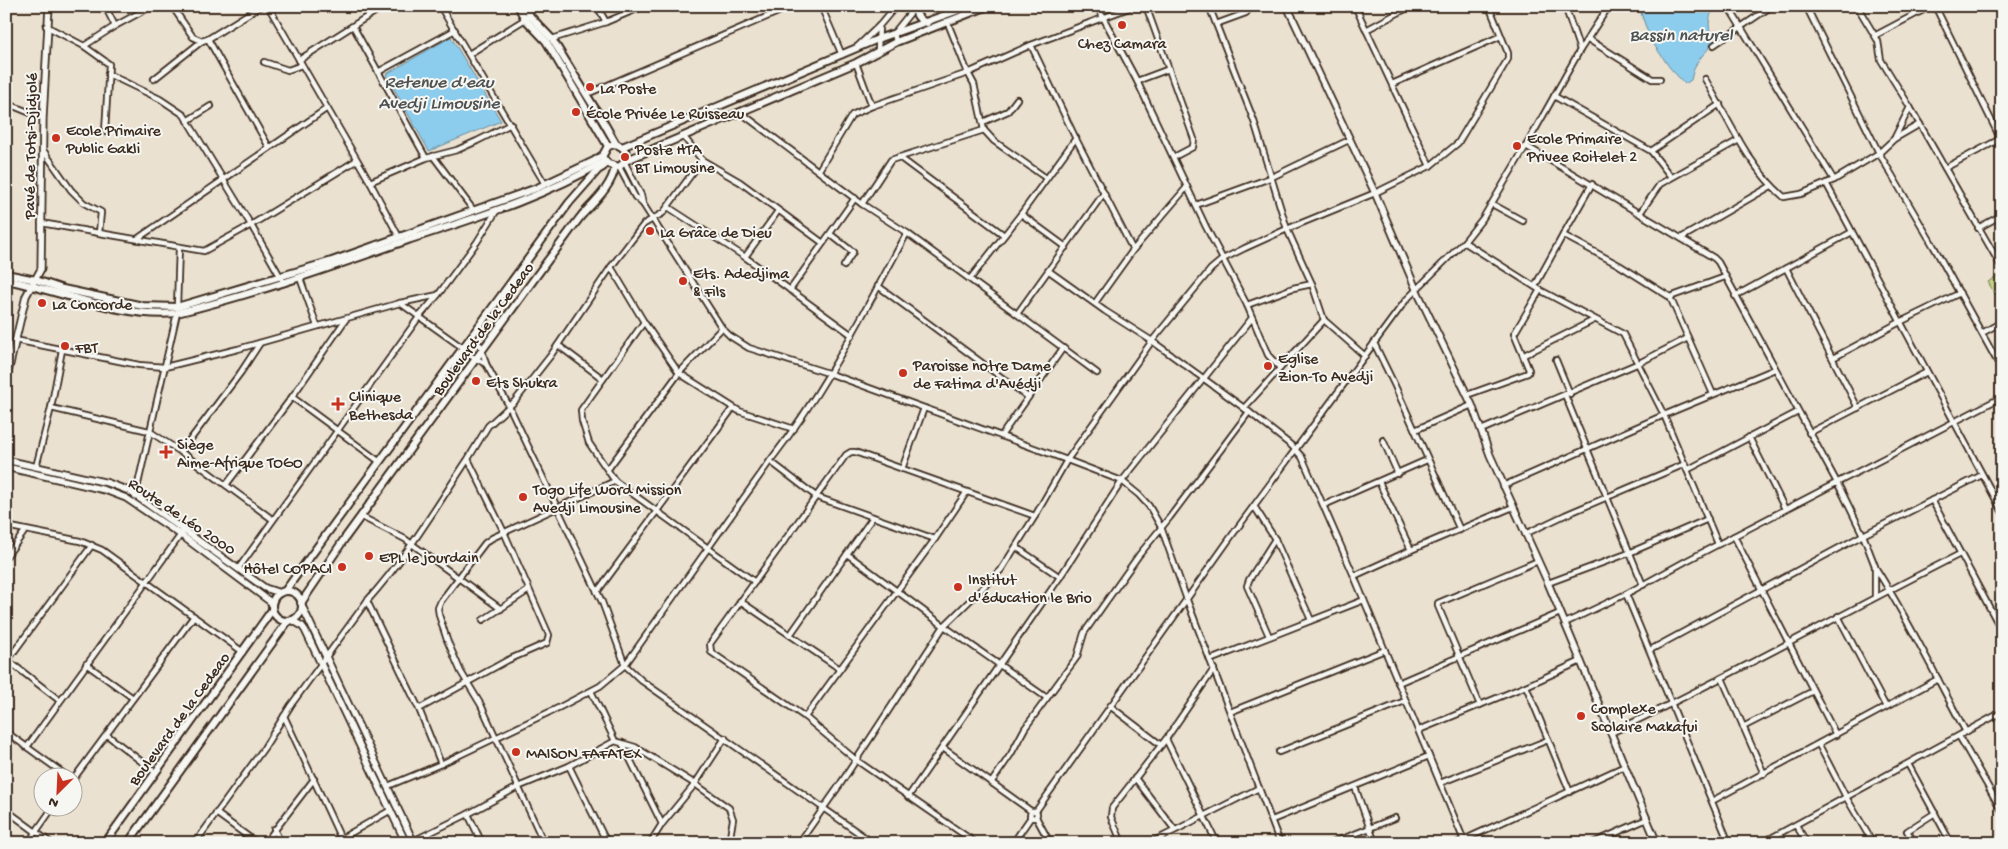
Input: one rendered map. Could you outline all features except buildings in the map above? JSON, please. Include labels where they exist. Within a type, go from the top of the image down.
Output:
[{"type":"main road","points":[[518,6],[552,39],[619,146],[628,156],[622,165]]},
{"type":"main road","points":[[282,280],[300,278],[497,210],[570,179],[605,160],[608,146],[546,41],[528,17],[524,6]]},
{"type":"main road","points":[[608,146],[619,146],[878,39],[970,6]]},
{"type":"main road","points":[[6,274],[63,289],[143,306],[177,310],[282,280],[474,211],[587,165],[605,160],[622,165],[856,63],[896,42],[988,6]]},
{"type":"main road","points":[[916,7],[915,12],[919,18],[927,23]]},
{"type":"main road","name":"Boulevard de la Cedeao","points":[[283,592],[580,190],[605,160]]},
{"type":"main road","name":"Boulevard de la Cedeao","points":[[302,604],[322,570],[548,260],[622,165]]},
{"type":"main road","points":[[570,179],[579,184],[580,190]]},
{"type":"main road","points":[[6,280],[34,282]]},
{"type":"main road","points":[[283,592],[294,593],[302,604],[299,615],[290,621],[278,618],[272,607],[274,599],[283,592]]},
{"type":"main road","name":"Boulevard de la Cedeao","points":[[106,843],[155,772],[243,652],[272,607]]},
{"type":"main road","name":"Boulevard de la Cedeao","points":[[128,843],[290,621]]},
{"type":"street","name":"Pavé de Totsi-Djidjolé","points":[[6,381],[26,296],[41,269],[42,149],[48,6]]},
{"type":"street","points":[[105,6],[115,26]]},
{"type":"street","points":[[84,46],[115,26],[152,6]]},
{"type":"street","points":[[172,6],[193,37],[202,41]]},
{"type":"street","points":[[154,79],[202,41],[261,6]]},
{"type":"street","points":[[268,6],[370,182],[398,237]]},
{"type":"street","points":[[299,60],[384,6]]},
{"type":"street","points":[[440,6],[511,124],[544,184]]},
{"type":"street","points":[[597,6],[606,22]]},
{"type":"street","points":[[552,39],[606,22],[644,6]]},
{"type":"street","points":[[587,94],[792,6]]},
{"type":"street","points":[[821,6],[842,55]]},
{"type":"street","points":[[886,6],[890,12]]},
{"type":"street","points":[[855,49],[896,6]]},
{"type":"street","points":[[1096,6],[1137,81],[1174,156],[1268,355],[1280,368]]},
{"type":"street","points":[[819,170],[852,115],[872,106],[968,73],[1031,45],[1134,6]]},
{"type":"street","points":[[1146,6],[1194,139],[1193,147],[1174,156]]},
{"type":"street","points":[[1208,6],[1254,121],[1287,229],[1312,284],[1324,320],[1365,356]]},
{"type":"street","points":[[1216,24],[1246,13],[1252,6]]},
{"type":"street","points":[[1287,6],[1375,193],[1416,289],[1472,405],[1503,486],[1548,583],[1657,843]]},
{"type":"street","points":[[1355,6],[1430,166]]},
{"type":"street","points":[[1366,30],[1411,6]]},
{"type":"street","points":[[799,843],[944,626],[967,601],[994,578],[1016,547],[1067,460],[1152,341],[1199,283],[1223,259],[1287,229],[1375,193],[1430,166],[1458,144],[1506,65],[1508,53],[1489,6]]},
{"type":"street","points":[[1564,6],[1580,50]]},
{"type":"street","points":[[1013,843],[1254,506],[1406,300],[1464,242],[1492,204],[1580,50],[1609,6]]},
{"type":"street","points":[[1728,6],[1834,180]]},
{"type":"street","points":[[1714,45],[1772,6]]},
{"type":"street","points":[[1806,6],[1879,152],[2002,370]]},
{"type":"street","points":[[1857,6],[1876,35],[1881,60],[1946,168],[1978,228],[2000,260],[2002,268]]},
{"type":"street","points":[[1876,35],[1931,6]]},
{"type":"street","points":[[1935,6],[2001,140],[1946,168]]},
{"type":"street","points":[[1996,6],[2002,16]]},
{"type":"street","points":[[896,42],[894,33],[916,7]]},
{"type":"street","points":[[469,54],[528,17]]},
{"type":"street","points":[[947,21],[974,84],[984,130],[994,141],[1046,178]]},
{"type":"street","points":[[46,26],[84,46],[109,64],[105,132]]},
{"type":"street","points":[[353,26],[426,158]]},
{"type":"street","points":[[878,50],[879,26]]},
{"type":"street","points":[[378,72],[455,30]]},
{"type":"street","points":[[1392,84],[1501,36]]},
{"type":"street","points":[[208,39],[269,147]]},
{"type":"street","points":[[1588,40],[1652,79],[1660,79]]},
{"type":"street","points":[[1031,45],[1133,250]]},
{"type":"street","points":[[264,62],[288,70],[302,65]]},
{"type":"street","points":[[856,63],[872,106]]},
{"type":"street","points":[[1137,81],[1169,69]]},
{"type":"street","points":[[108,74],[160,98],[184,115],[282,280]]},
{"type":"street","points":[[1705,79],[1739,140],[1771,186],[1784,196],[1801,194],[1834,180],[1879,152],[1894,139],[1920,124]]},
{"type":"street","points":[[1554,96],[1651,151],[1671,177]]},
{"type":"street","points":[[983,122],[1008,111],[1017,99]]},
{"type":"street","points":[[6,103],[43,118]]},
{"type":"street","points":[[1651,151],[1720,104]]},
{"type":"street","points":[[187,121],[211,106]]},
{"type":"street","points":[[1894,139],[1910,107]]},
{"type":"street","points":[[137,239],[326,109]]},
{"type":"street","points":[[740,112],[862,204],[907,233],[1097,373]]},
{"type":"street","points":[[370,182],[426,158],[477,141],[511,124]]},
{"type":"street","points":[[862,204],[887,163],[899,157],[984,130]]},
{"type":"street","points":[[684,137],[702,160],[740,182],[823,243]]},
{"type":"street","points":[[970,279],[1021,214],[1076,138]]},
{"type":"street","points":[[1196,205],[1270,178],[1349,140]]},
{"type":"street","points":[[1640,213],[1660,184],[1739,140]]},
{"type":"street","points":[[1526,146],[1714,258],[1722,268],[1735,296],[1837,482],[1863,535],[1875,566],[1914,631],[1966,732]]},
{"type":"street","points":[[42,149],[71,190],[84,203],[101,212],[99,233]]},
{"type":"street","points":[[433,156],[474,211]]},
{"type":"street","points":[[899,157],[1004,235]]},
{"type":"street","points":[[41,223],[204,250],[251,225],[357,160]]},
{"type":"street","points":[[195,843],[260,754],[320,664],[412,543],[468,460],[488,426],[509,406],[558,345],[611,267],[644,224],[663,213],[702,160]]},
{"type":"street","points":[[622,165],[641,195],[643,204]]},
{"type":"street","points":[[622,165],[631,191],[643,204],[722,328],[730,336],[749,348],[831,374],[1122,481],[1150,506],[1161,527],[1280,843]]},
{"type":"street","points":[[1826,183],[2002,511]]},
{"type":"street","points":[[1535,286],[1592,184]]},
{"type":"street","points":[[1681,238],[1771,186]]},
{"type":"street","points":[[1095,303],[1133,250],[1188,187]]},
{"type":"street","points":[[1017,314],[1104,193]]},
{"type":"street","points":[[790,290],[855,198]]},
{"type":"street","points":[[1492,204],[1523,221]]},
{"type":"street","points":[[668,207],[745,257],[852,335]]},
{"type":"street","points":[[238,569],[419,316],[438,295],[477,242],[497,210]]},
{"type":"street","points":[[745,257],[778,211]]},
{"type":"street","points":[[1021,214],[1066,247]]},
{"type":"street","points":[[1978,228],[2002,215]]},
{"type":"street","points":[[1735,296],[1852,232]]},
{"type":"street","points":[[388,786],[442,764],[591,691],[625,665],[794,429],[831,374],[907,233]]},
{"type":"street","points":[[830,234],[853,252],[844,266]]},
{"type":"street","points":[[1563,235],[1619,265],[1670,297],[1713,394]]},
{"type":"street","points":[[1464,242],[1540,290],[1623,334],[1664,415],[1718,544]]},
{"type":"street","points":[[134,503],[177,310],[179,247]]},
{"type":"street","points":[[611,267],[644,322],[679,373],[733,408],[794,429]]},
{"type":"street","points":[[1786,268],[1858,408]]},
{"type":"street","points":[[1049,271],[1152,341],[1244,408],[1302,457],[1465,841]]},
{"type":"street","points":[[1670,297],[1725,277]]},
{"type":"street","points":[[300,278],[317,326]]},
{"type":"street","points":[[1246,305],[1293,288],[1312,284]]},
{"type":"street","points":[[878,286],[1028,397]]},
{"type":"street","points":[[1467,395],[1528,373],[1529,370],[1524,355],[1515,337],[1515,330],[1540,290]]},
{"type":"street","points":[[1833,358],[1900,322],[1960,293]]},
{"type":"street","points":[[15,340],[153,367],[165,367],[260,343],[400,303],[438,295]]},
{"type":"street","points":[[400,303],[476,359],[486,364]]},
{"type":"street","points":[[908,797],[1060,576],[1122,481],[1252,318]]},
{"type":"street","points":[[226,485],[346,319]]},
{"type":"street","points":[[1244,408],[1324,320]]},
{"type":"street","points":[[1524,355],[1594,320]]},
{"type":"street","points":[[644,322],[583,406],[581,414],[589,443],[615,481],[755,582]]},
{"type":"street","points":[[1982,333],[2002,322]]},
{"type":"street","points":[[608,469],[679,373],[722,328]]},
{"type":"street","points":[[471,337],[478,342],[483,350],[486,364],[509,406],[597,592],[625,665],[642,680],[873,843]]},
{"type":"street","points":[[1482,430],[1570,394],[1639,363],[1688,338]]},
{"type":"street","points":[[182,452],[260,343]]},
{"type":"street","points":[[1374,344],[1460,530]]},
{"type":"street","points":[[558,345],[603,379]]},
{"type":"street","points":[[1001,436],[1063,348]]},
{"type":"street","points":[[36,467],[51,408],[62,350]]},
{"type":"street","points":[[1556,360],[1570,394]]},
{"type":"street","points":[[1503,486],[1664,415],[1775,369]]},
{"type":"street","points":[[1810,433],[1927,372]]},
{"type":"street","points":[[1564,395],[1643,585]]},
{"type":"street","points":[[292,396],[380,462]]},
{"type":"street","points":[[1565,623],[1626,594],[1718,544],[2002,397]]},
{"type":"street","points":[[1415,430],[1472,405]]},
{"type":"street","points":[[51,408],[149,431],[182,452],[272,519]]},
{"type":"street","points":[[597,592],[733,408]]},
{"type":"street","points":[[902,469],[924,408]]},
{"type":"street","points":[[991,783],[1012,754],[1025,728],[1078,657],[1084,633],[1138,555],[1249,412]]},
{"type":"street","points":[[1687,470],[1798,412]]},
{"type":"street","points":[[1749,437],[1785,509]]},
{"type":"street","points":[[1383,440],[1398,474]]},
{"type":"street","points":[[976,843],[856,760],[805,717],[711,652],[710,644],[846,455],[851,452],[1035,516]]},
{"type":"street","name":"Route de Léo 2000","points":[[6,460],[119,486],[136,495],[272,607]]},
{"type":"street","points":[[419,709],[508,660],[547,643],[549,635],[504,532],[468,460]]},
{"type":"street","points":[[1324,505],[1427,460]]},
{"type":"street","points":[[770,461],[817,496],[935,539]]},
{"type":"street","points":[[1525,534],[1685,464]]},
{"type":"street","name":"Route de Léo 2000","points":[[6,467],[106,490],[134,503],[183,532],[265,588],[283,592]]},
{"type":"street","points":[[1650,650],[1863,535],[1982,475]]},
{"type":"street","points":[[544,843],[481,705],[461,672],[447,640],[438,608],[441,601],[485,543],[504,532],[615,481]]},
{"type":"street","points":[[1378,482],[1410,550]]},
{"type":"street","points":[[805,717],[935,539],[966,493]]},
{"type":"street","points":[[1932,500],[2002,631]]},
{"type":"street","points":[[1254,506],[1275,540],[1310,620]]},
{"type":"street","points":[[1354,576],[1410,550],[1513,507]]},
{"type":"street","points":[[362,517],[412,543],[501,609]]},
{"type":"street","points":[[790,635],[873,517]]},
{"type":"street","points":[[1548,583],[1629,553],[1708,519]]},
{"type":"street","points":[[6,526],[92,545],[102,550],[243,652]]},
{"type":"street","points":[[6,557],[25,531]]},
{"type":"street","points":[[27,747],[183,532]]},
{"type":"street","points":[[1734,536],[1836,735]]},
{"type":"street","points":[[1269,636],[1248,586],[1249,580],[1275,540]]},
{"type":"street","points":[[60,700],[7,660],[92,545]]},
{"type":"street","points":[[1016,547],[1060,576]]},
{"type":"street","points":[[847,554],[944,626],[1047,698]]},
{"type":"street","points":[[1611,732],[1722,678],[1889,589],[1960,554]]},
{"type":"street","points":[[1480,705],[1438,606],[1440,601],[1538,561]]},
{"type":"street","points":[[1875,566],[1876,596]]},
{"type":"street","points":[[483,620],[529,590]]},
{"type":"street","points":[[1626,594],[1729,843]]},
{"type":"street","points":[[1210,660],[1364,600]]},
{"type":"street","points":[[367,601],[419,709],[442,764]]},
{"type":"street","points":[[740,601],[840,669]]},
{"type":"street","points":[[302,604],[413,842],[518,787],[569,766],[615,741],[635,746],[695,784],[728,808],[733,819],[729,843]]},
{"type":"street","points":[[1398,683],[1560,613]]},
{"type":"street","points":[[82,768],[194,616]]},
{"type":"street","points":[[1838,616],[1886,707]]},
{"type":"street","points":[[290,621],[302,626],[305,630],[406,843]]},
{"type":"street","points":[[1230,712],[1384,650]]},
{"type":"street","points":[[1418,730],[1526,686],[1581,661]]},
{"type":"street","points":[[86,664],[133,698]]},
{"type":"street","points":[[1122,843],[1111,817],[1112,808],[1166,739],[1214,669]]},
{"type":"street","points":[[1722,678],[1764,774]]},
{"type":"street","points":[[1712,801],[1819,745],[1938,679]]},
{"type":"street","points":[[1526,686],[1570,792]]},
{"type":"street","points":[[591,691],[615,741]]},
{"type":"street","points":[[1743,727],[1813,691]]},
{"type":"street","points":[[1279,752],[1405,700]]},
{"type":"street","points":[[1110,706],[1161,745]]},
{"type":"street","points":[[1762,843],[2002,712]]},
{"type":"street","points":[[284,716],[343,841],[391,810]]},
{"type":"street","points":[[6,732],[53,766]]},
{"type":"street","points":[[106,735],[155,772]]},
{"type":"street","points":[[1959,736],[2002,811]]},
{"type":"street","points":[[650,843],[662,824],[695,784],[725,738]]},
{"type":"street","points":[[1166,739],[1217,843]]},
{"type":"street","points":[[1440,783],[1548,740]]},
{"type":"street","points":[[622,743],[662,824]]},
{"type":"street","points":[[1819,745],[1873,843]]},
{"type":"street","points":[[943,748],[1034,814],[1050,843]]},
{"type":"street","points":[[1272,820],[1429,756]]},
{"type":"street","points":[[1908,764],[1951,843]]},
{"type":"street","points":[[569,766],[607,843]]},
{"type":"street","points":[[1457,843],[1465,841],[1625,766]]},
{"type":"street","points":[[1136,778],[1175,830]]},
{"type":"street","points":[[265,843],[314,779]]},
{"type":"street","points":[[1355,787],[1376,843]]},
{"type":"street","points":[[1150,843],[1259,788]]},
{"type":"street","points":[[6,810],[51,843]]},
{"type":"street","points":[[216,813],[257,843]]},
{"type":"street","points":[[1914,843],[1907,831],[1935,813]]},
{"type":"street","points":[[468,814],[482,843]]},
{"type":"street","points":[[28,843],[47,816]]},
{"type":"street","points":[[1332,843],[1395,818]]},
{"type":"street","points":[[1594,843],[1647,819]]},
{"type":"street","points":[[1796,825],[1807,843]]},
{"type":"street","points":[[274,829],[281,843]]},
{"type":"green space","points":[[2002,274],[2002,306],[1988,282]]},
{"type":"water","name":"Bassin naturel","points":[[1644,6],[1714,6],[1709,24],[1714,41],[1697,62],[1691,80],[1685,84],[1670,68],[1650,39],[1641,13]]},
{"type":"water","name":"Retenue d'eau Avedji Limousine","points":[[451,37],[501,121],[429,151],[386,75]]},
{"type":"place","name":"Chez Camara","points":[[1122,25]]},
{"type":"place","name":"La Poste","points":[[590,87]]},
{"type":"place","name":"École Privée Le Ruisseau","points":[[576,112]]},
{"type":"place","name":"Ecole Primaire Public Gakli","points":[[56,138]]},
{"type":"place","name":"Ecole Primaire Privee Roitelet 2","points":[[1517,146]]},
{"type":"place","name":"Poste HTA BT Limousine","points":[[625,157]]},
{"type":"place","name":"La Grâce de Dieu","points":[[650,231]]},
{"type":"place","name":"Ets. Adedjima & Fils","points":[[683,281]]},
{"type":"place","name":"La Concorde","points":[[42,303]]},
{"type":"place","name":"FBT","points":[[65,346]]},
{"type":"place","name":"Eglise Zion-To Avedji","points":[[1268,366]]},
{"type":"place","name":"Paroisse notre Dame de Fatima d'Avédji","points":[[903,373]]},
{"type":"place","name":"Ets Shukra","points":[[476,381]]},
{"type":"place","name":"Clinique Bethesda","points":[[338,404]]},
{"type":"place","name":"Siège Aime-Afrique TOGO","points":[[166,452]]},
{"type":"place","name":"Togo Life Word Mission Avedji Limousine","points":[[523,497]]},
{"type":"place","name":"EPL le jourdain","points":[[369,556]]},
{"type":"place","name":"Hôtel COPACI","points":[[342,567]]},
{"type":"place","name":"Institut d'éducation le Brio","points":[[958,587]]},
{"type":"place","name":"Complexe Scolaire Makafui","points":[[1581,716]]},
{"type":"place","name":"MAISON FAFATEX","points":[[516,752]]}]
